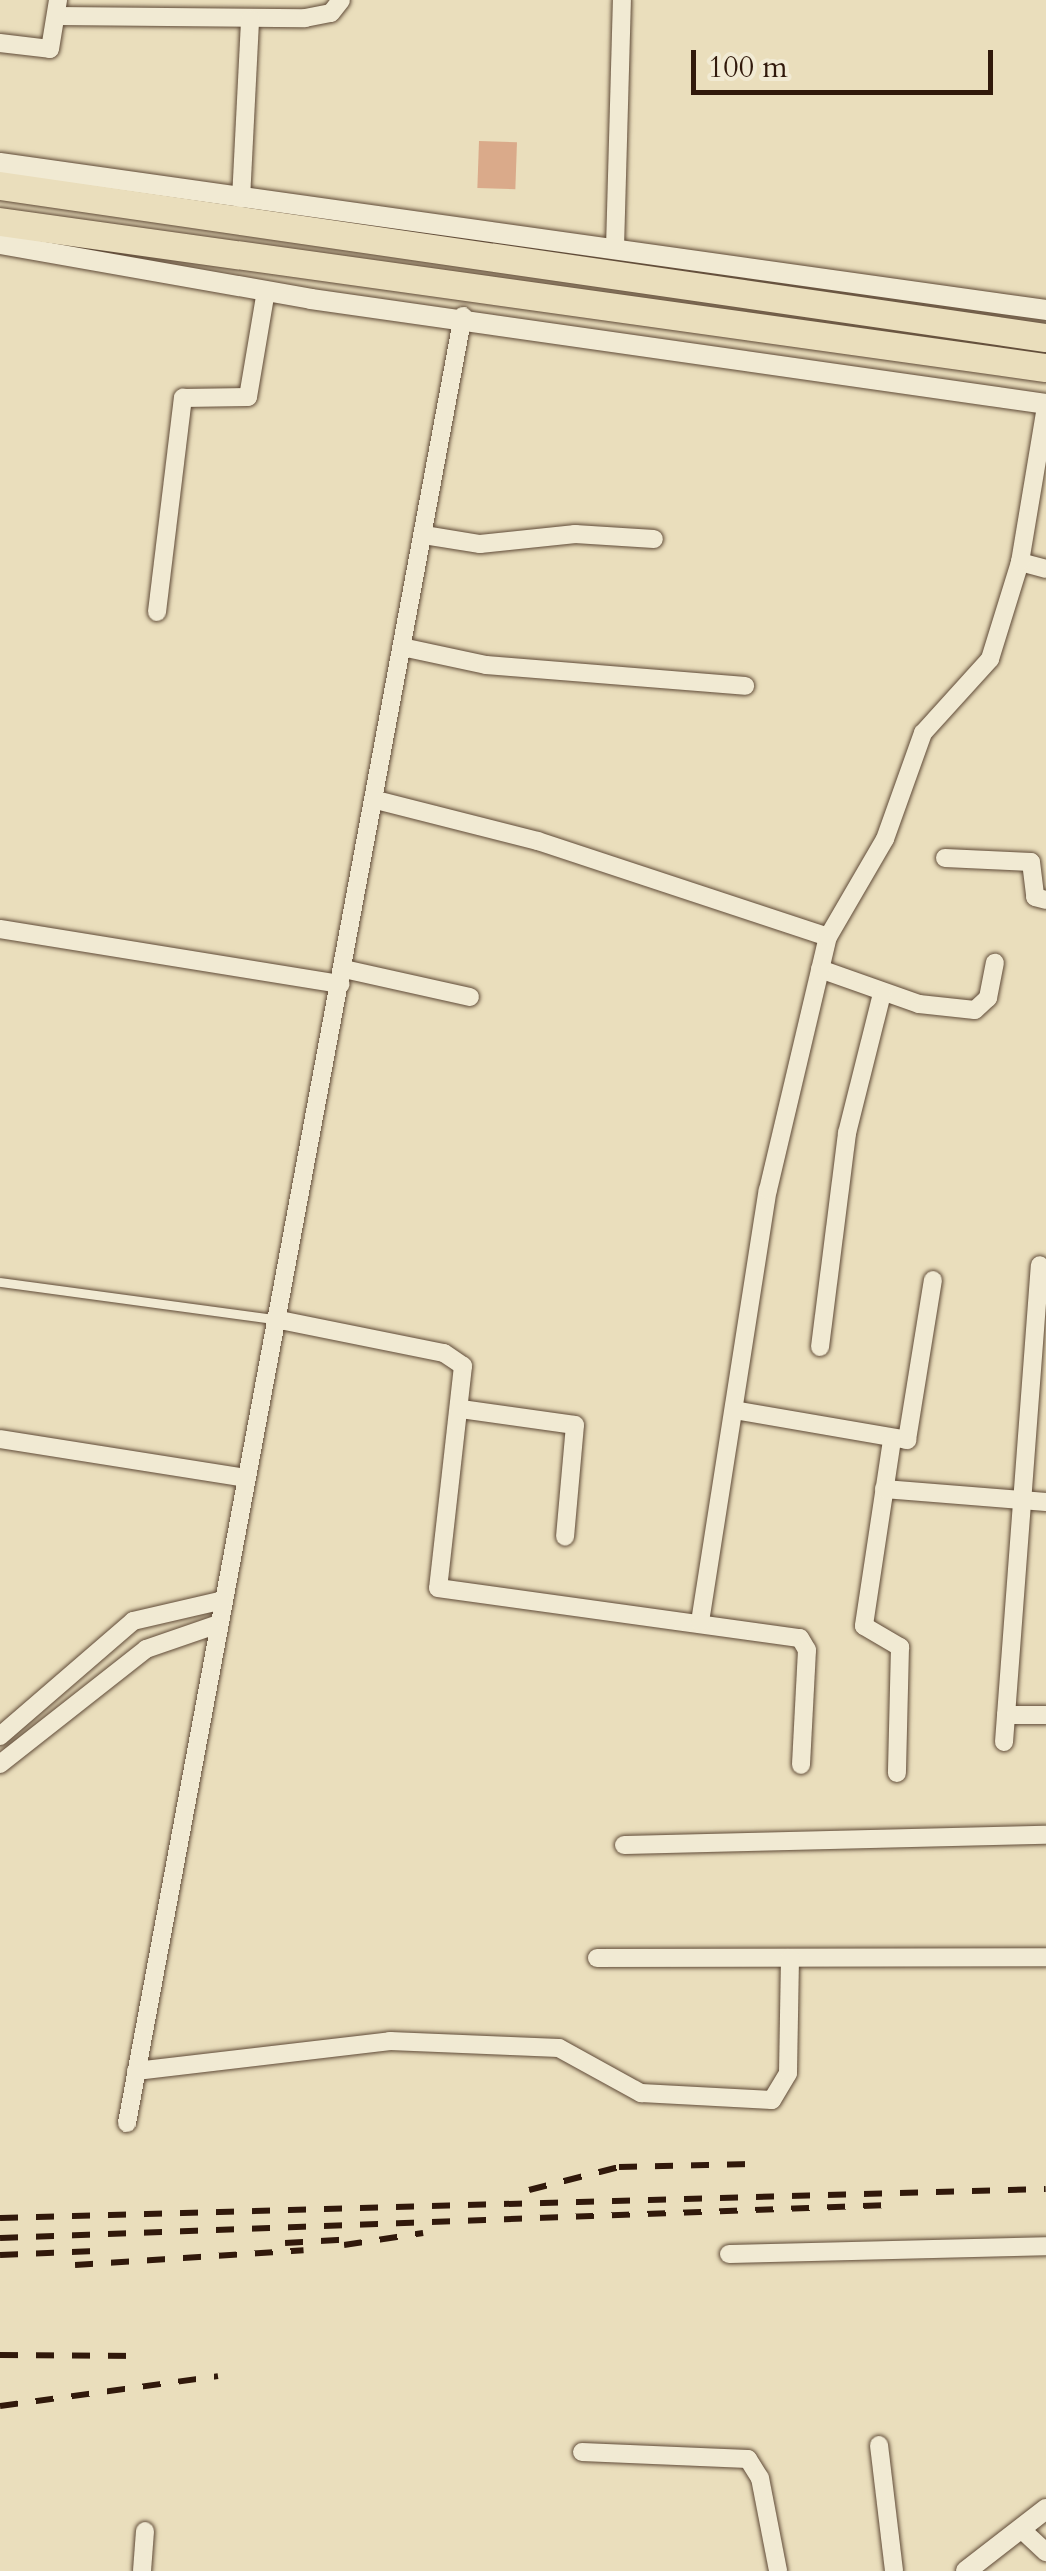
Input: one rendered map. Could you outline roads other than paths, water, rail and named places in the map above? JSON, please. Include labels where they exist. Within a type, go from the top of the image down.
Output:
[{"type":"highway","points":[[0,186],[1046,338]]},
{"type":"highway","points":[[0,222],[1046,368]]},
{"type":"street","points":[[0,43],[50,49],[58,8],[154,8],[250,19],[322,17],[341,0]]},
{"type":"street","points":[[614,248],[622,0]]},
{"type":"street","points":[[241,199],[250,19]]},
{"type":"street","points":[[0,163],[1046,310]]},
{"type":"street","points":[[0,244],[266,291],[463,316],[1046,405],[1020,562],[990,658],[924,733],[884,840],[828,937],[768,1190],[700,1622]]},
{"type":"street","points":[[157,612],[183,398],[248,397],[266,291]]},
{"type":"street","points":[[127,2123],[463,316]]},
{"type":"street","points":[[424,535],[480,544],[575,534],[654,539]]},
{"type":"street","points":[[1020,562],[1046,568]]},
{"type":"street","points":[[402,646],[486,664],[745,686]]},
{"type":"street","points":[[376,800],[538,841],[828,937]]},
{"type":"street","points":[[945,858],[1031,862],[1035,897],[1046,900]]},
{"type":"street","points":[[0,929],[342,976],[470,998]]},
{"type":"street","points":[[820,970],[882,994],[975,1010],[988,998],[994,962]]},
{"type":"street","points":[[820,1348],[847,1133],[882,994]]},
{"type":"street","points":[[1004,1742],[1018,1501],[1040,1264]]},
{"type":"street","points":[[734,1410],[892,1440],[914,1429],[933,1280]]},
{"type":"street","points":[[275,1319],[456,1357],[461,1409],[438,1588],[700,1622],[806,1642],[800,1765]]},
{"type":"street","points":[[461,1409],[575,1425],[564,1538]]},
{"type":"street","points":[[0,1440],[246,1478]]},
{"type":"street","points":[[892,1440],[864,1626],[900,1647],[897,1773]]},
{"type":"street","points":[[884,1488],[1046,1502]]},
{"type":"street","points":[[0,1736],[133,1621],[223,1600]]},
{"type":"street","points":[[0,1764],[146,1650],[218,1624]]},
{"type":"street","points":[[1006,1715],[1046,1715]]},
{"type":"street","points":[[624,1845],[1046,1835]]},
{"type":"street","points":[[597,1958],[1046,1957]]},
{"type":"street","points":[[136,2071],[390,2041],[559,2048],[641,2093],[772,2100],[788,2074],[790,1958]]},
{"type":"street","points":[[729,2254],[1046,2246]]},
{"type":"street","points":[[878,2445],[894,2571]]},
{"type":"street","points":[[582,2452],[748,2458],[778,2571]]},
{"type":"street","points":[[966,2571],[1046,2509]]},
{"type":"street","points":[[1021,2529],[1046,2552]]},
{"type":"street","points":[[142,2571],[144,2532]]},
{"type":"lane","points":[[0,1282],[275,1319]]},
{"type":"railway","points":[[529,2190],[619,2167],[751,2164]]},
{"type":"railway","points":[[0,2218],[1046,2189]]},
{"type":"railway","points":[[0,2238],[889,2205]]},
{"type":"railway","points":[[344,2245],[423,2233]]},
{"type":"railway","points":[[285,2243],[355,2239]]},
{"type":"railway","points":[[75,2265],[304,2250]]},
{"type":"railway","points":[[0,2255],[95,2251]]},
{"type":"railway","points":[[0,2355],[143,2356]]},
{"type":"railway","points":[[0,2406],[218,2376]]}]
